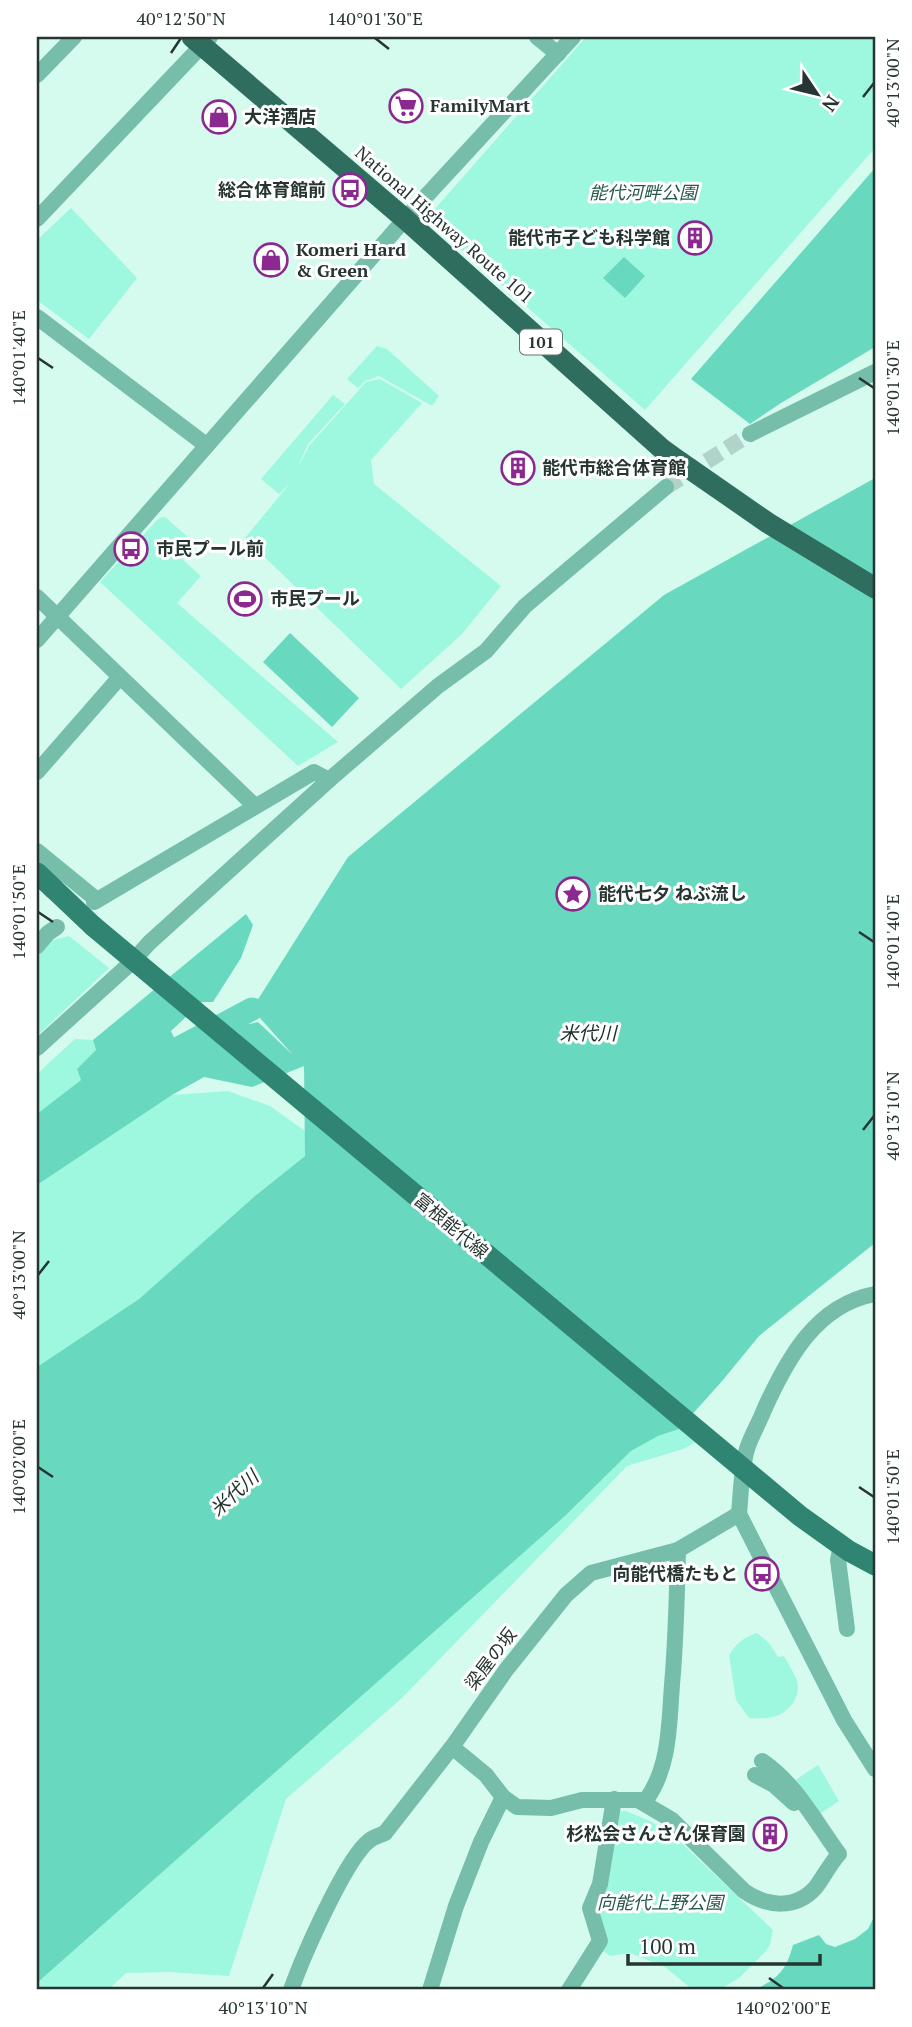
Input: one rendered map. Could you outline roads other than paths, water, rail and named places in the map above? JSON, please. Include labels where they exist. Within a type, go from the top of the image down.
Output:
[{"type":"highway","name":"National Highway Route 101","points":[[201,40],[662,449],[768,523],[875,588]]},
{"type":"main road","name":"富根能代線","points":[[37,873],[140,967],[743,1470],[800,1516],[875,1565]]},
{"type":"street","points":[[37,75],[74,37]]},
{"type":"street","points":[[537,37],[558,54]]},
{"type":"street","points":[[37,640],[405,219],[573,37]]},
{"type":"street","points":[[37,219],[201,40]]},
{"type":"street","points":[[37,317],[206,445]]},
{"type":"street","points":[[750,434],[875,372]]},
{"type":"street","points":[[37,1048],[140,967],[149,943],[329,780],[438,686],[486,651],[525,606],[666,487]]},
{"type":"street","points":[[37,597],[254,806]]},
{"type":"street","points":[[37,772],[120,677]]},
{"type":"street","points":[[37,851],[96,901],[314,772],[329,780]]},
{"type":"street","points":[[37,919],[53,930],[37,946]]},
{"type":"street","points":[[875,1294],[853,1298],[835,1309],[801,1343],[783,1368],[747,1448],[739,1514],[844,1720],[875,1769]]},
{"type":"street","name":"梁屋の坂","points":[[298,1987],[338,1886],[354,1858],[370,1840],[385,1833],[566,1595],[591,1573],[678,1550],[739,1514]]},
{"type":"street","points":[[841,1545],[838,1560],[847,1629]]},
{"type":"street","points":[[452,1747],[486,1775],[503,1797],[517,1807],[551,1808],[568,1802],[646,1800],[655,1787],[668,1745],[677,1621],[678,1550]]},
{"type":"street","points":[[638,1800],[672,1821],[744,1891],[755,1899],[781,1904],[805,1897],[816,1887],[836,1857],[795,1803],[759,1768]]},
{"type":"street","points":[[430,1990],[456,1906],[481,1842],[503,1797]]},
{"type":"street","points":[[569,1990],[600,1941],[590,1908],[600,1884],[614,1799]]},
{"type":"water","points":[[875,168],[875,347],[750,424],[691,379]]},
{"type":"water","points":[[624,257],[645,276],[625,298],[603,278]]},
{"type":"water","name":"米代川","points":[[875,478],[875,1243],[759,1336],[679,1429],[658,1436],[631,1451],[565,1516],[37,1983],[37,1367],[139,1299],[255,1196],[305,1156],[304,1066],[252,1087],[204,1077],[172,1095],[37,1185],[37,1114],[81,1080],[77,1069],[96,1050],[93,1040],[246,914],[253,925],[241,958],[213,1002],[202,1002],[171,1031],[176,1042],[191,1048],[236,1027],[258,1022],[293,1055],[252,1009],[348,857],[664,595]]},
{"type":"water","name":"市民プール","points":[[290,633],[359,698],[332,727],[263,662]]},
{"type":"water","points":[[875,1915],[875,1990],[755,1990],[780,1973],[793,1945],[819,1935],[826,1944],[835,1947],[855,1939],[868,1929]]},
{"type":"waterway","points":[[158,1059],[252,1009]]},
{"type":"tunnel","points":[[666,487],[750,434]]},
{"type":"place","name":"FamilyMart","points":[[406,106]]},
{"type":"place","name":"大洋酒店","points":[[219,117]]},
{"type":"place","name":"総合体育館前","points":[[350,190]]},
{"type":"place","name":"能代市子ども科学館","points":[[695,238]]},
{"type":"place","name":"Komeri Hard & Green","points":[[271,260]]},
{"type":"place","name":"能代市総合体育館","points":[[518,468]]},
{"type":"place","name":"市民プール前","points":[[131,549]]},
{"type":"place","name":"市民プール","points":[[245,599]]},
{"type":"place","name":"能代七夕 ねぶ流し","points":[[573,894]]},
{"type":"place","name":"向能代橋たもと","points":[[762,1574]]},
{"type":"place","name":"杉松会さんさん保育園","points":[[770,1834]]},
{"type":"park label","name":"能代河畔公園","points":[[643,193]]},
{"type":"park label","name":"向能代上野公園","points":[[660,1903]]}]
